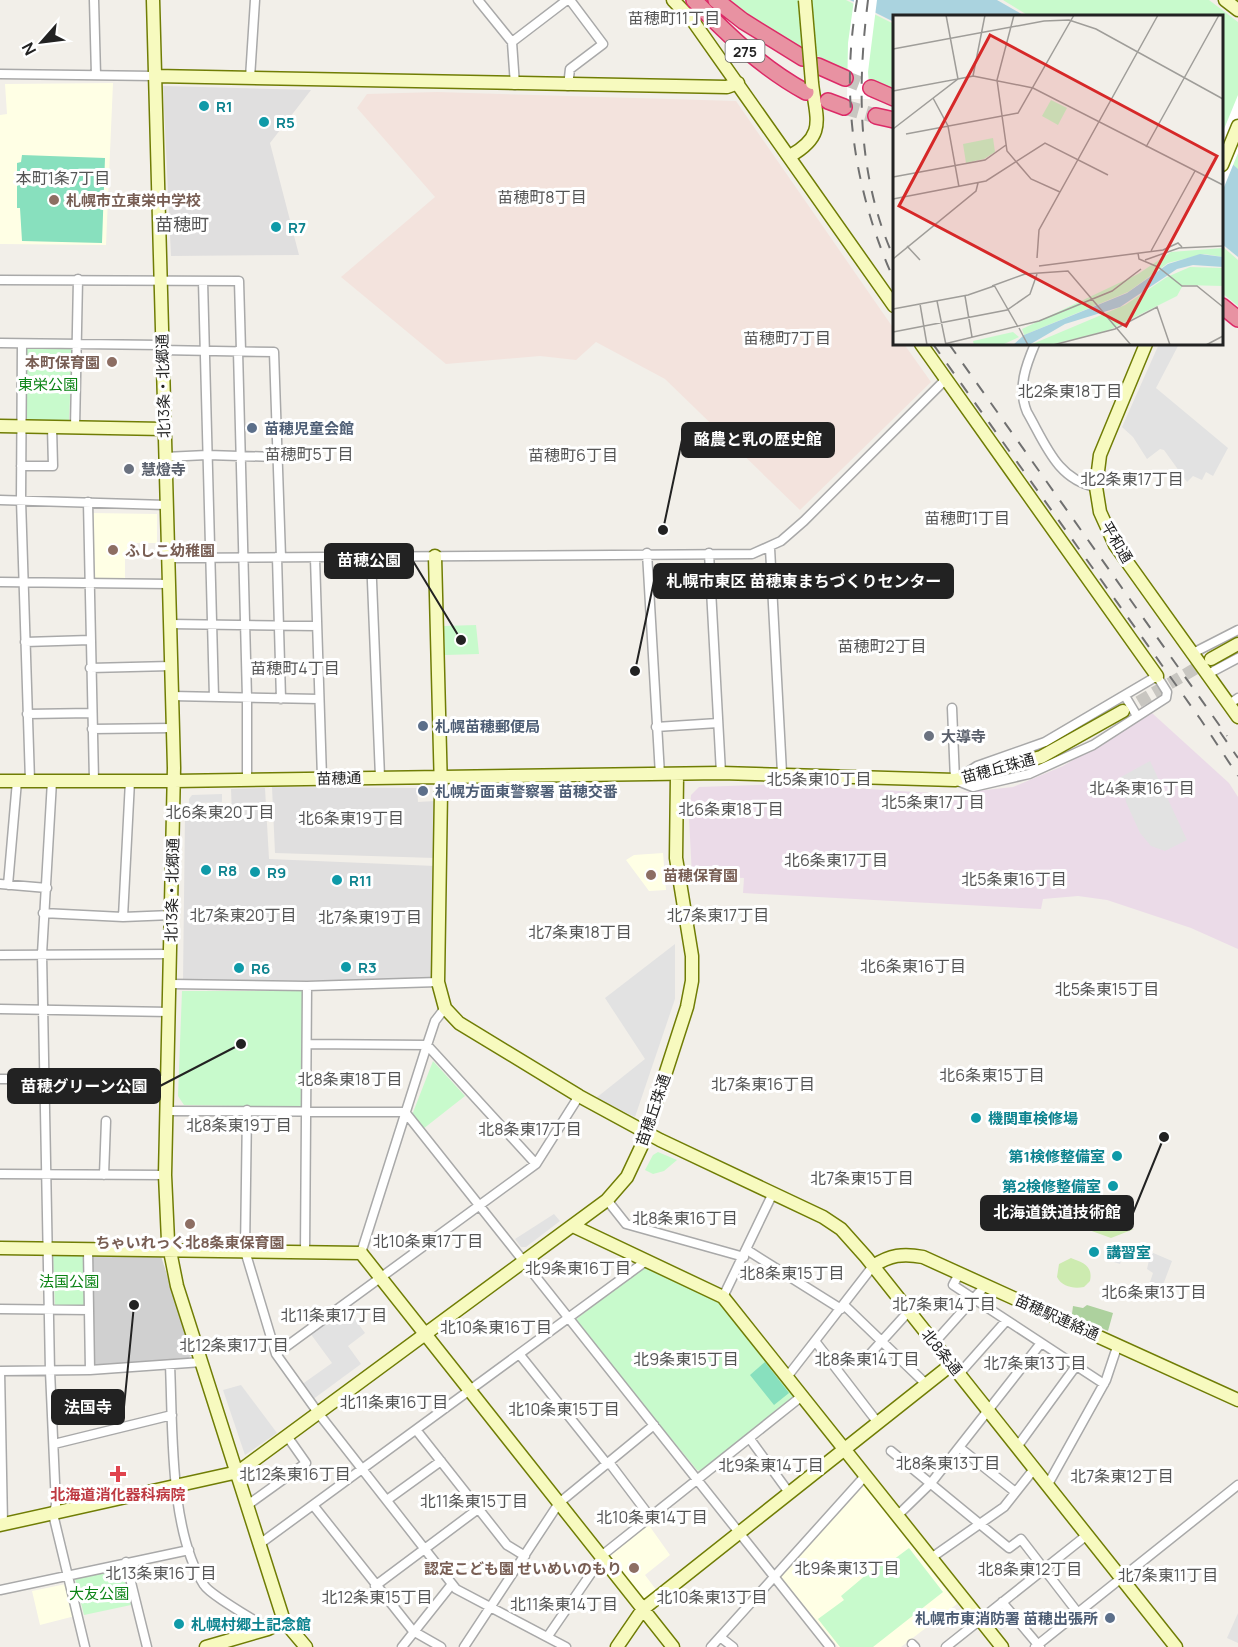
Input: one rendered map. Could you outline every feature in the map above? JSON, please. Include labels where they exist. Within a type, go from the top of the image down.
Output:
[{"type":"highway","name":"275","points":[[693,0],[739,46],[762,65],[809,87]]},
{"type":"highway","name":"275","points":[[716,0],[743,21],[802,58]]},
{"type":"highway","points":[[818,66],[845,78]]},
{"type":"highway","points":[[871,88],[893,98]]},
{"type":"highway","points":[[828,101],[844,107]]},
{"type":"highway","points":[[876,116],[893,120]]},
{"type":"highway","points":[[1223,308],[1238,320]]},
{"type":"street","points":[[94,0],[96,75]]},
{"type":"street","name":"北13条・北郷通","points":[[153,0],[174,781],[165,1175],[169,1251],[177,1286],[249,1504],[284,1621],[306,1647]]},
{"type":"street","points":[[250,78],[255,0]]},
{"type":"street","points":[[478,0],[512,42],[515,85]]},
{"type":"street","points":[[512,42],[569,0],[603,44],[570,69],[568,86]]},
{"type":"street","points":[[673,0],[693,21],[738,83],[893,305]]},
{"type":"street","points":[[790,156],[813,138],[817,130],[809,87],[805,0]]},
{"type":"street","points":[[1225,0],[1238,10]]},
{"type":"street","points":[[0,74],[568,86],[727,87],[738,83]]},
{"type":"street","points":[[1223,160],[1238,126]]},
{"type":"street","points":[[75,428],[78,279]]},
{"type":"street","points":[[0,280],[239,281],[247,779]]},
{"type":"street","points":[[203,281],[214,696]]},
{"type":"street","points":[[0,343],[274,352],[278,458],[280,699]]},
{"type":"street","points":[[22,344],[20,426],[27,714],[23,781],[4,884],[47,888]]},
{"type":"street","points":[[922,345],[1167,692],[1166,698],[1137,716],[1128,725],[1093,745],[1029,774],[974,787],[955,780]]},
{"type":"street","points":[[1035,345],[1024,371],[1023,401],[1027,412],[1064,472],[1074,481],[1096,487]]},
{"type":"street","name":"平和通","points":[[1146,345],[1100,455],[1096,487],[1100,512],[1115,544],[1208,674],[1234,701],[1238,717]]},
{"type":"street","points":[[167,558],[752,554],[770,548],[804,521],[946,379]]},
{"type":"street","points":[[0,426],[164,429]]},
{"type":"street","points":[[21,466],[53,466],[52,426]]},
{"type":"street","points":[[165,457],[240,455],[278,458]]},
{"type":"street","points":[[0,500],[166,505]]},
{"type":"street","points":[[88,502],[94,781]]},
{"type":"street","points":[[770,548],[782,773]]},
{"type":"street","points":[[647,553],[660,775]]},
{"type":"street","points":[[709,553],[721,773]]},
{"type":"street","points":[[361,1253],[426,1045],[435,1021],[445,1008],[438,982],[441,777],[435,556]]},
{"type":"street","points":[[371,557],[380,777]]},
{"type":"street","points":[[315,558],[322,778]]},
{"type":"street","points":[[0,582],[169,584]]},
{"type":"street","points":[[170,624],[316,626]]},
{"type":"street","points":[[1193,653],[1238,630]]},
{"type":"street","points":[[25,642],[90,640]]},
{"type":"street","points":[[1211,659],[1238,645]]},
{"type":"street","points":[[1208,674],[1238,658]]},
{"type":"street","points":[[90,668],[171,666]]},
{"type":"street","points":[[955,780],[977,765],[1014,755],[1045,742],[1157,676]]},
{"type":"street","points":[[172,696],[319,699]]},
{"type":"street","points":[[1125,696],[1137,716]]},
{"type":"street","points":[[952,708],[955,780]]},
{"type":"street","name":"苗穂丘珠通","points":[[1,1525],[238,1472],[607,1200],[627,1177],[646,1131],[687,1007],[692,981],[692,956],[676,858],[677,775],[782,773],[955,780],[1041,757],[1123,711]]},
{"type":"street","points":[[27,714],[92,713]]},
{"type":"street","points":[[656,727],[718,723]]},
{"type":"street","points":[[92,729],[173,728]]},
{"type":"street","name":"苗穂通","points":[[0,781],[677,775]]},
{"type":"street","points":[[52,781],[42,954],[50,1371],[56,1505],[53,1514],[85,1647]]},
{"type":"street","points":[[123,917],[130,781]]},
{"type":"street","points":[[43,914],[123,917],[172,915]]},
{"type":"street","points":[[0,955],[171,954]]},
{"type":"street","points":[[171,984],[308,986],[438,982]]},
{"type":"street","points":[[305,1253],[308,986]]},
{"type":"street","name":"北8条通","points":[[445,1008],[459,1023],[579,1096],[841,1229],[956,1369],[1176,1647]]},
{"type":"street","points":[[0,1009],[170,1012]]},
{"type":"street","points":[[307,1044],[426,1045],[536,1164]]},
{"type":"street","points":[[0,1078],[168,1080]]},
{"type":"street","points":[[276,1354],[536,1164],[579,1096]]},
{"type":"street","points":[[247,1110],[245,1251],[276,1354],[319,1414],[456,1589],[566,1647]]},
{"type":"street","points":[[168,1111],[405,1112]]},
{"type":"street","points":[[405,1112],[830,1647]]},
{"type":"street","points":[[104,1175],[106,1121]]},
{"type":"street","points":[[0,1174],[165,1175]]},
{"type":"street","points":[[723,1297],[773,1193]]},
{"type":"street","points":[[607,1200],[626,1224],[746,1253],[842,1307],[926,1384]]},
{"type":"street","points":[[573,1226],[723,1297],[1002,1647]]},
{"type":"street","points":[[0,1248],[361,1253]]},
{"type":"street","points":[[88,1250],[90,1370]]},
{"type":"street","points":[[361,1253],[673,1647]]},
{"type":"street","name":"苗穂駅連絡通","points":[[873,1266],[892,1256],[914,1255],[1118,1344],[1238,1401]]},
{"type":"street","points":[[261,1543],[417,1431],[646,1261]]},
{"type":"street","points":[[787,1377],[842,1307],[866,1272],[873,1266]]},
{"type":"street","points":[[959,1274],[953,1285],[1104,1384]]},
{"type":"street","points":[[934,1343],[986,1286]]},
{"type":"street","points":[[0,1309],[89,1310]]},
{"type":"street","points":[[862,1363],[909,1311]]},
{"type":"street","points":[[617,1647],[643,1609],[926,1384],[956,1369],[1006,1321]]},
{"type":"street","points":[[815,1341],[878,1423]]},
{"type":"street","points":[[898,1515],[931,1483],[1041,1343]]},
{"type":"street","points":[[1047,1486],[1104,1384],[1118,1344]]},
{"type":"street","points":[[520,1355],[611,1465],[651,1518]]},
{"type":"street","points":[[1,1525],[0,1371],[90,1370],[202,1362]]},
{"type":"street","points":[[170,1365],[174,1486],[189,1550],[204,1587],[268,1629]]},
{"type":"street","points":[[1017,1447],[1076,1366]]},
{"type":"street","points":[[548,1636],[602,1558],[802,1396]]},
{"type":"street","points":[[54,1444],[172,1415]]},
{"type":"street","points":[[464,1647],[559,1503],[654,1425]]},
{"type":"street","points":[[417,1431],[507,1545],[525,1556]]},
{"type":"street","points":[[249,1504],[306,1463],[287,1436]]},
{"type":"street","points":[[750,1438],[790,1494]]},
{"type":"street","points":[[960,1448],[1014,1491]]},
{"type":"street","points":[[891,1451],[1009,1548],[1021,1539],[1078,1613]]},
{"type":"street","points":[[387,1500],[441,1461]]},
{"type":"street","points":[[931,1557],[1004,1507],[1014,1491],[1034,1469]]},
{"type":"street","points":[[711,1647],[865,1476]]},
{"type":"street","points":[[1002,1602],[1038,1646],[1238,1485]]},
{"type":"street","points":[[313,1505],[413,1631],[441,1647]]},
{"type":"street","points":[[375,1586],[478,1509]]},
{"type":"street","points":[[946,1647],[1087,1535]]},
{"type":"street","points":[[0,1590],[189,1550]]},
{"type":"street","points":[[126,1562],[147,1647]]},
{"type":"street","points":[[402,1647],[452,1584]]},
{"type":"street","points":[[206,1647],[268,1629],[284,1621]]},
{"type":"street","points":[[720,1637],[733,1647]]},
{"type":"shaded area","name":"札幌市立東栄中学校","points":[[113,83],[106,245],[0,244],[0,115],[7,114],[5,84]]},
{"type":"shaded area","points":[[163,86],[311,90],[270,143],[299,255],[171,256]]},
{"type":"shaded area","points":[[437,92],[736,101],[893,328],[893,345],[905,345],[931,382],[800,510],[665,379],[596,342],[576,360],[540,356],[446,364],[341,277],[435,197],[357,108],[367,94]]},
{"type":"shaded area","points":[[1159,345],[1178,345],[1156,388],[1228,448],[1213,476],[1206,472],[1202,480],[1193,476],[1187,482],[1164,450],[1160,449],[1147,459],[1133,437],[1122,427]]},
{"type":"shaded area","name":"ふしこ幼稚園","points":[[91,513],[157,514],[157,543],[135,543],[135,556],[125,557],[125,581],[92,581]]},
{"type":"shaded area","points":[[1152,713],[1229,783],[1238,797],[1238,949],[1191,928],[1107,900],[1078,896],[1043,899],[1041,909],[743,893],[744,878],[692,876],[689,818],[691,795],[699,787],[786,784],[949,794],[1013,787],[1063,766]]},
{"type":"shaded area","points":[[1150,761],[1187,840],[1165,851],[1151,846],[1140,833],[1126,802],[1121,777]]},
{"type":"shaded area","points":[[272,787],[417,788],[418,802],[434,801],[435,858],[275,853]]},
{"type":"shaded area","points":[[265,788],[269,859],[435,866],[432,980],[183,981],[185,816],[232,816],[231,789]]},
{"type":"shaded area","points":[[222,794],[222,802],[196,803],[195,814],[189,814],[189,799],[192,795]]},
{"type":"shaded area","name":"苗穂保育園","points":[[663,853],[666,890],[649,891],[626,860],[634,855]]},
{"type":"shaded area","points":[[675,944],[675,999],[635,1117],[596,1098],[645,1059],[605,998]]},
{"type":"shaded area","points":[[554,1214],[560,1221],[526,1247],[521,1247],[515,1239]]},
{"type":"shaded area","points":[[1109,1247],[1124,1252],[1120,1264],[1105,1259]]},
{"type":"shaded area","points":[[1151,1252],[1172,1261],[1157,1301],[1145,1297],[1153,1273],[1147,1269]]},
{"type":"shaded area","points":[[91,1256],[161,1256],[192,1354],[187,1360],[93,1369]]},
{"type":"shaded area","points":[[346,1307],[365,1333],[348,1346],[361,1364],[312,1400],[301,1385],[332,1363],[310,1333]]},
{"type":"shaded area","points":[[241,1385],[277,1433],[245,1455],[223,1390]]},
{"type":"shaded area","points":[[863,1484],[957,1604],[901,1647],[838,1647],[779,1575]]},
{"type":"shaded area","name":"認定こども園 せいめいのもり","points":[[648,1524],[670,1555],[645,1575],[657,1591],[643,1603],[608,1558]]},
{"type":"shaded area","points":[[66,1584],[75,1616],[40,1625],[32,1591]]},
{"type":"shaded area","points":[[1004,1605],[1016,1619],[1000,1631],[989,1617]]},
{"type":"shaded area","points":[[1238,1613],[1238,1643],[1227,1638]]},
{"type":"green space","points":[[718,0],[846,0],[893,24],[893,90],[804,49]]},
{"type":"green space","points":[[1003,0],[1209,0],[1238,22],[1238,177],[1223,165],[1223,15],[1027,15]]},
{"type":"green space","points":[[22,155],[105,158],[102,243],[22,241],[20,208],[17,208],[17,163],[21,162]]},
{"type":"green space","points":[[1223,247],[1238,260],[1238,306],[1223,294]]},
{"type":"green space","name":"東栄公園","points":[[25,348],[72,348],[69,422],[25,420]]},
{"type":"green space","points":[[476,625],[479,654],[445,655],[444,626]]},
{"type":"green space","points":[[182,991],[303,991],[301,1107],[184,1105],[178,1096]]},
{"type":"green space","points":[[433,1061],[465,1096],[423,1129],[412,1115]]},
{"type":"green space","points":[[658,1152],[677,1160],[664,1171],[653,1174],[645,1170],[653,1155]]},
{"type":"green space","points":[[1056,1187],[1071,1192],[1066,1207],[1054,1203]]},
{"type":"green space","points":[[1078,1226],[1134,1229],[1111,1238]]},
{"type":"green space","name":"法国公園","points":[[53,1255],[83,1256],[85,1306],[55,1307]]},
{"type":"green space","points":[[1071,1258],[1089,1268],[1090,1281],[1084,1287],[1069,1286],[1057,1277],[1059,1264]]},
{"type":"green space","points":[[644,1266],[721,1304],[795,1396],[701,1471],[697,1470],[574,1321]]},
{"type":"green space","points":[[1087,1305],[1113,1313],[1108,1331],[1072,1314],[1073,1306],[1083,1308]]},
{"type":"green space","points":[[765,1362],[789,1393],[774,1405],[750,1375]]},
{"type":"green space","points":[[909,1548],[943,1592],[873,1647],[840,1647],[818,1619],[844,1600],[841,1596],[885,1559],[889,1563]]},
{"type":"green space","name":"大友公園","points":[[122,1569],[131,1605],[84,1615],[75,1579]]},
{"type":"water","points":[[850,0],[997,0],[1023,15],[893,15],[893,22]]},
{"type":"water","points":[[1223,156],[1238,169],[1238,257],[1223,245]]},
{"type":"pier","points":[[854,0],[877,0],[868,72],[870,99],[847,99],[848,43]]},
{"type":"pier","points":[[1238,95],[1238,153],[1223,190],[1223,132]]},
{"type":"tunnel","points":[[845,78],[871,88]]},
{"type":"tunnel","points":[[844,107],[876,116]]},
{"type":"tunnel","points":[[1123,711],[1210,660]]},
{"type":"railway","points":[[857,0],[850,72],[854,143],[869,212],[893,278]]},
{"type":"railway","points":[[868,0],[862,66],[863,131],[873,195],[893,255]]},
{"type":"railway","points":[[934,345],[1201,720],[1238,776]]},
{"type":"railway","points":[[950,345],[1227,736]]},
{"type":"railway","points":[[1220,732],[1238,758]]},
{"type":"place","name":"R1","points":[[204,106]]},
{"type":"place","name":"R5","points":[[264,122]]},
{"type":"place","name":"札幌市立東栄中学校","points":[[54,200]]},
{"type":"place","name":"R7","points":[[276,227]]},
{"type":"place","name":"本町保育園","points":[[112,362]]},
{"type":"place","name":"苗穂児童会館","points":[[252,428]]},
{"type":"place","name":"慧燈寺","points":[[129,469]]},
{"type":"place","name":"酪農と乳の歴史館","points":[[663,530]]},
{"type":"place","name":"ふしこ幼稚園","points":[[113,550]]},
{"type":"place","name":"苗穂公園","points":[[461,640]]},
{"type":"place","name":"札幌市東区 苗穂東まちづくりセンター","points":[[635,671]]},
{"type":"place","name":"札幌苗穂郵便局","points":[[423,726]]},
{"type":"place","name":"大導寺","points":[[929,736]]},
{"type":"place","name":"札幌方面東警察署 苗穂交番","points":[[423,791]]},
{"type":"place","name":"R8","points":[[206,870]]},
{"type":"place","name":"R9","points":[[255,872]]},
{"type":"place","name":"苗穂保育園","points":[[651,875]]},
{"type":"place","name":"R11","points":[[337,880]]},
{"type":"place","name":"R3","points":[[346,967]]},
{"type":"place","name":"R6","points":[[239,968]]},
{"type":"place","name":"苗穂グリーン公園","points":[[241,1044]]},
{"type":"place","name":"機関車検修場","points":[[976,1118]]},
{"type":"place","name":"北海道鉄道技術館","points":[[1164,1137]]},
{"type":"place","name":"第1検修整備室","points":[[1117,1156]]},
{"type":"place","name":"第2検修整備室","points":[[1113,1186]]},
{"type":"place","name":"ちゃいれっく北8条東保育園","points":[[190,1224]]},
{"type":"place","name":"講習室","points":[[1094,1252]]},
{"type":"place","name":"法国寺","points":[[134,1305]]},
{"type":"place","name":"北海道消化器科病院","points":[[118,1474]]},
{"type":"place","name":"認定こども園 せいめいのもり","points":[[634,1568]]},
{"type":"place","name":"札幌市東消防署 苗穂出張所","points":[[1110,1618]]},
{"type":"place","name":"札幌村郷土記念館","points":[[179,1624]]},
{"type":"district","name":"苗穂町11丁目","points":[[674,18]]},
{"type":"district","name":"本町1条7丁目","points":[[63,178]]},
{"type":"district","name":"苗穂町8丁目","points":[[542,197]]},
{"type":"district","name":"苗穂町","points":[[182,224]]},
{"type":"district","name":"苗穂町7丁目","points":[[787,338]]},
{"type":"district","name":"北2条東18丁目","points":[[1070,391]]},
{"type":"district","name":"苗穂町5丁目","points":[[309,454]]},
{"type":"district","name":"苗穂町6丁目","points":[[573,455]]},
{"type":"district","name":"北2条東17丁目","points":[[1132,479]]},
{"type":"district","name":"苗穂町1丁目","points":[[967,518]]},
{"type":"district","name":"苗穂町2丁目","points":[[882,646]]},
{"type":"district","name":"苗穂町4丁目","points":[[295,668]]},
{"type":"district","name":"北5条東10丁目","points":[[819,779]]},
{"type":"district","name":"北4条東16丁目","points":[[1142,788]]},
{"type":"district","name":"北5条東17丁目","points":[[933,802]]},
{"type":"district","name":"北6条東18丁目","points":[[731,809]]},
{"type":"district","name":"北6条東20丁目","points":[[220,812]]},
{"type":"district","name":"北6条東19丁目","points":[[351,818]]},
{"type":"district","name":"北6条東17丁目","points":[[836,860]]},
{"type":"district","name":"北5条東16丁目","points":[[1014,879]]},
{"type":"district","name":"北7条東20丁目","points":[[243,915]]},
{"type":"district","name":"北7条東17丁目","points":[[718,915]]},
{"type":"district","name":"北7条東19丁目","points":[[370,917]]},
{"type":"district","name":"北7条東18丁目","points":[[580,932]]},
{"type":"district","name":"北6条東16丁目","points":[[913,966]]},
{"type":"district","name":"北5条東15丁目","points":[[1107,989]]},
{"type":"district","name":"北6条東15丁目","points":[[992,1075]]},
{"type":"district","name":"北8条東18丁目","points":[[350,1079]]},
{"type":"district","name":"北7条東16丁目","points":[[763,1084]]},
{"type":"district","name":"北8条東19丁目","points":[[239,1125]]},
{"type":"district","name":"北8条東17丁目","points":[[530,1129]]},
{"type":"district","name":"北7条東15丁目","points":[[862,1178]]},
{"type":"district","name":"北8条東16丁目","points":[[685,1218]]},
{"type":"district","name":"北10条東17丁目","points":[[428,1241]]},
{"type":"district","name":"北9条東16丁目","points":[[578,1268]]},
{"type":"district","name":"北8条東15丁目","points":[[792,1273]]},
{"type":"district","name":"北6条東13丁目","points":[[1154,1292]]},
{"type":"district","name":"北7条東14丁目","points":[[944,1304]]},
{"type":"district","name":"北11条東17丁目","points":[[334,1315]]},
{"type":"district","name":"北10条東16丁目","points":[[496,1327]]},
{"type":"district","name":"北12条東17丁目","points":[[234,1345]]},
{"type":"district","name":"北9条東15丁目","points":[[686,1359]]},
{"type":"district","name":"北8条東14丁目","points":[[867,1359]]},
{"type":"district","name":"北7条東13丁目","points":[[1035,1363]]},
{"type":"district","name":"北11条東16丁目","points":[[394,1402]]},
{"type":"district","name":"北10条東15丁目","points":[[564,1409]]},
{"type":"district","name":"北8条東13丁目","points":[[948,1463]]},
{"type":"district","name":"北9条東14丁目","points":[[771,1465]]},
{"type":"district","name":"北12条東16丁目","points":[[295,1474]]},
{"type":"district","name":"北7条東12丁目","points":[[1122,1476]]},
{"type":"district","name":"北11条東15丁目","points":[[474,1501]]},
{"type":"district","name":"北10条東14丁目","points":[[652,1517]]},
{"type":"district","name":"北9条東13丁目","points":[[847,1568]]},
{"type":"district","name":"北8条東12丁目","points":[[1030,1569]]},
{"type":"district","name":"北13条東16丁目","points":[[161,1573]]},
{"type":"district","name":"北7条東11丁目","points":[[1168,1575]]},
{"type":"district","name":"北12条東15丁目","points":[[377,1597]]},
{"type":"district","name":"北10条東13丁目","points":[[712,1597]]},
{"type":"district","name":"北11条東14丁目","points":[[564,1604]]}]
